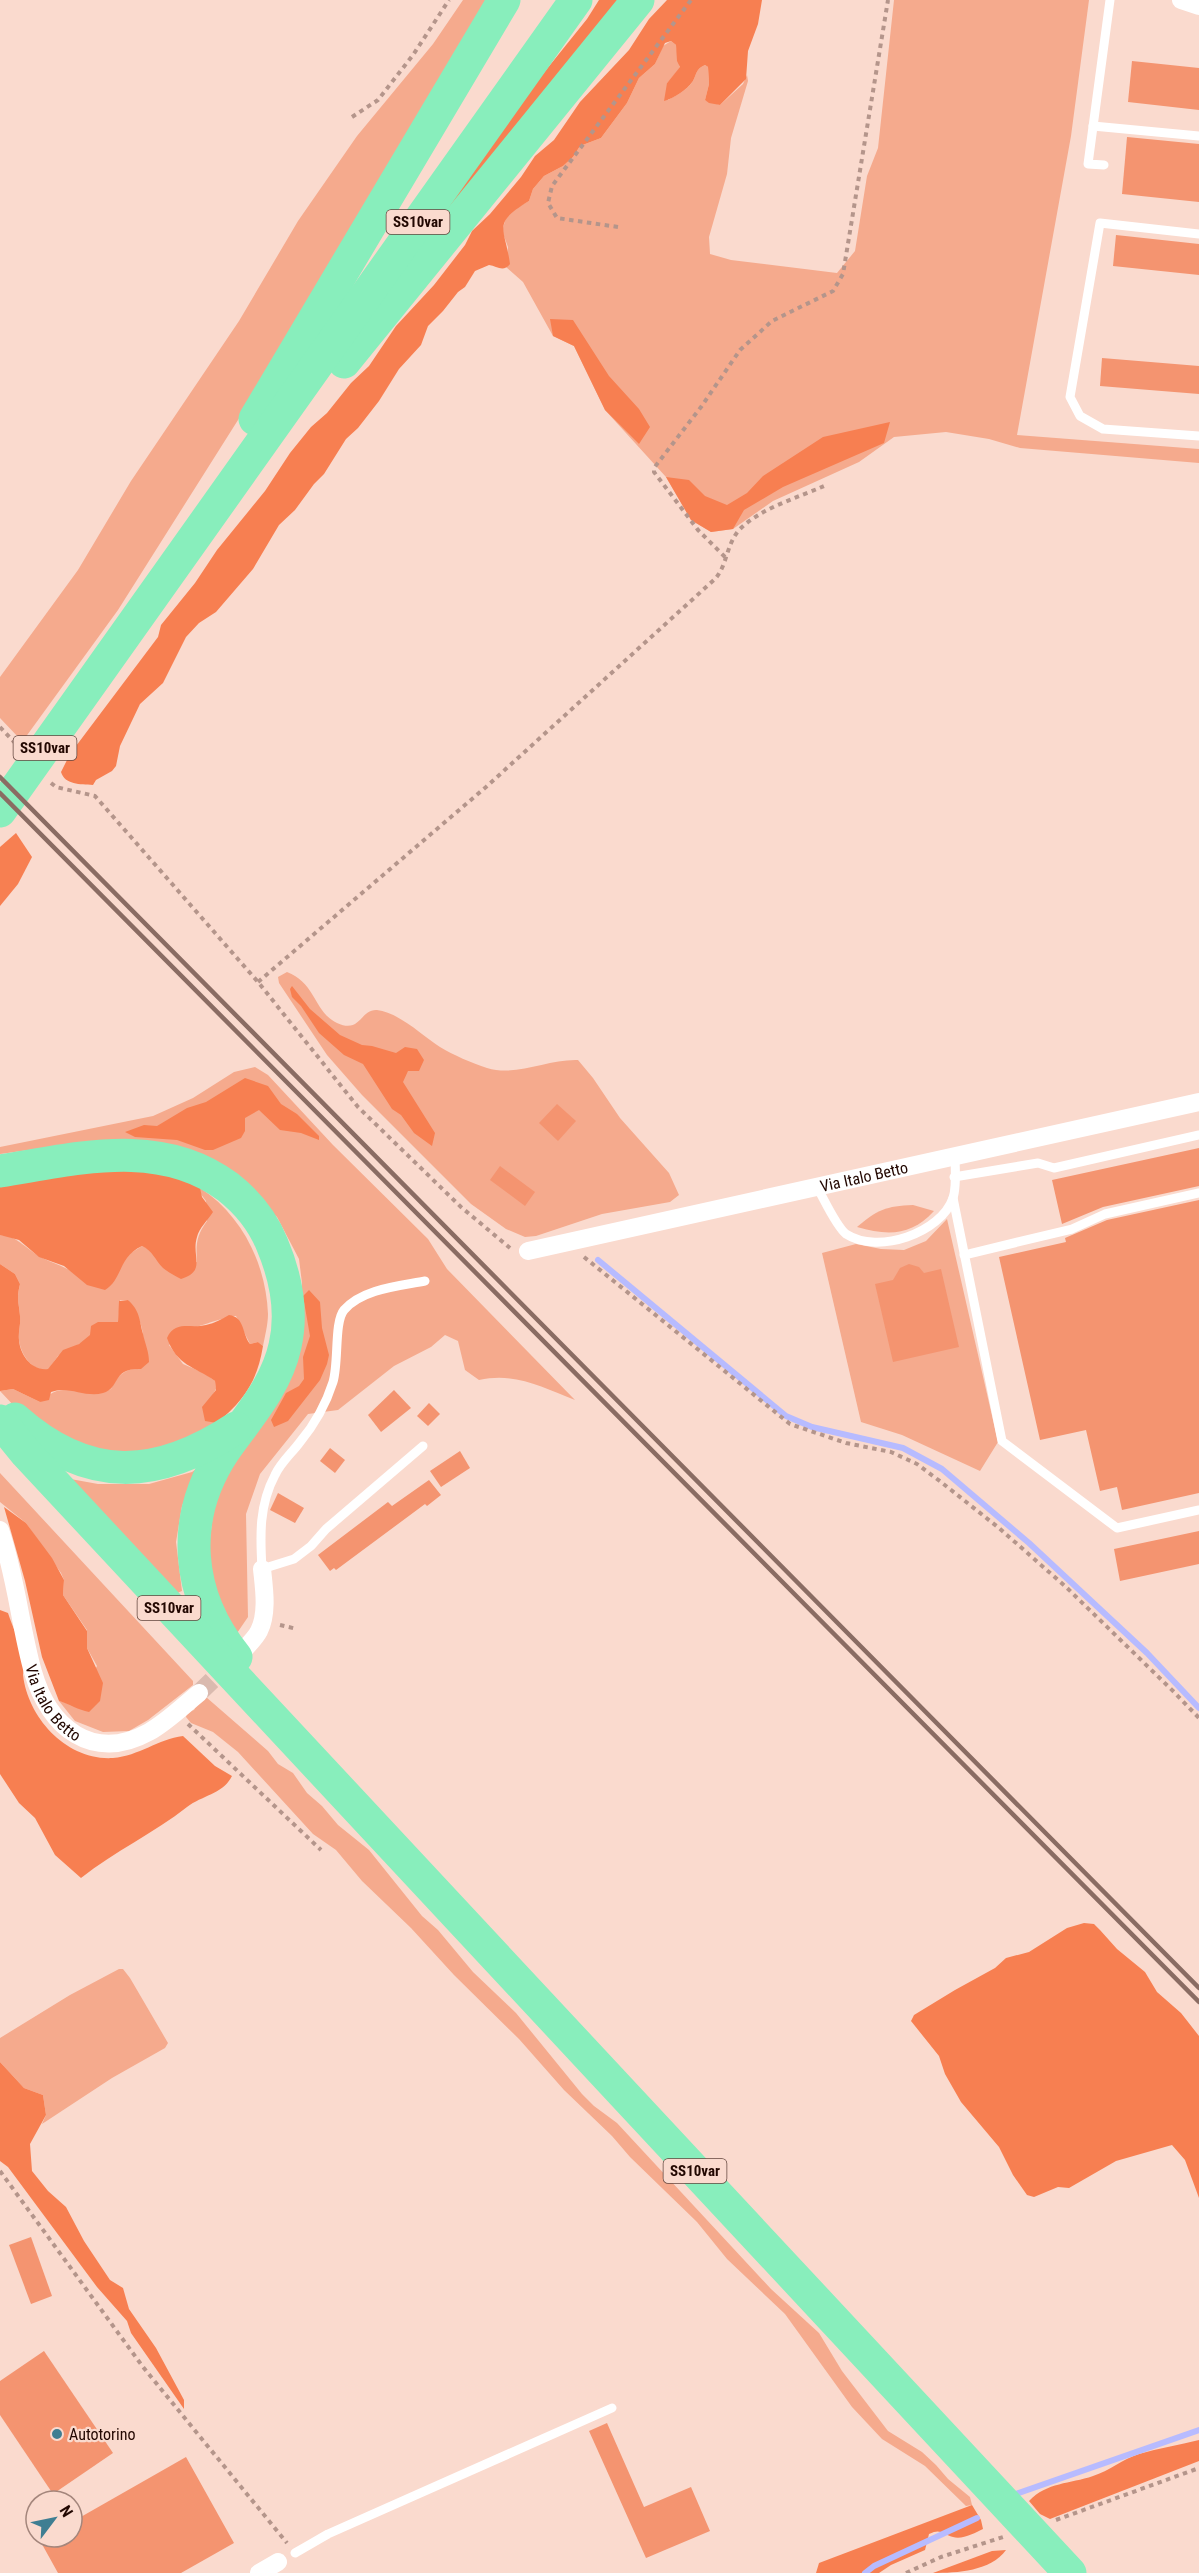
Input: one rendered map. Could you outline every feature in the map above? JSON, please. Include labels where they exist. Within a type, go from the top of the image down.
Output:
[{"type":"highway","points":[[504,0],[255,419],[261,444],[291,428],[638,0]]},
{"type":"highway","name":"SS10var","points":[[0,811],[576,0]]},
{"type":"highway","points":[[0,1171],[120,1154],[162,1157],[187,1164],[218,1180],[245,1202],[270,1239],[284,1273],[288,1306],[285,1346],[275,1375],[260,1403],[244,1422],[208,1477],[198,1509],[194,1536],[194,1560],[199,1591],[208,1615],[227,1647],[249,1674],[268,1692],[276,1721]]},
{"type":"highway","points":[[0,1400],[16,1420],[37,1438],[71,1457],[95,1466],[133,1468],[159,1464],[202,1447],[244,1422]]},
{"type":"highway","name":"SS10var","points":[[0,1421],[63,1493],[1070,2573]]},
{"type":"highway","points":[[0,1450],[32,1482],[63,1493]]},
{"type":"street","points":[[1181,0],[1199,6]]},
{"type":"street","name":"Via Italo Betto","points":[[528,1251],[1199,1102]]},
{"type":"street","name":"Via Italo Betto","points":[[0,1530],[33,1674],[48,1707],[64,1727],[85,1741],[106,1745],[126,1742],[142,1735],[176,1713],[199,1693]]},
{"type":"street","points":[[240,1654],[259,1631],[264,1612],[262,1569]]},
{"type":"street","points":[[259,2573],[278,2562]]},
{"type":"lane","points":[[1104,165],[1088,164],[1110,0]]},
{"type":"lane","points":[[1093,126],[1199,136]]},
{"type":"lane","points":[[1199,234],[1100,223],[1070,397],[1080,416],[1102,429],[1199,436]]},
{"type":"lane","points":[[954,1178],[1038,1164],[1054,1168],[1199,1135]]},
{"type":"lane","points":[[955,1156],[953,1197],[1002,1442],[1117,1527],[1199,1510]]},
{"type":"lane","points":[[817,1187],[846,1233],[869,1241],[899,1240],[916,1234],[942,1215],[953,1197]]},
{"type":"lane","points":[[964,1255],[1072,1229],[1105,1214],[1199,1193]]},
{"type":"lane","points":[[423,1446],[294,1558],[262,1569],[260,1529],[262,1506],[275,1473],[316,1419],[329,1392],[336,1370],[339,1347],[337,1324],[342,1312],[351,1303],[374,1293],[425,1281]]},
{"type":"lane","points":[[295,2553],[328,2534],[612,2408]]},
{"type":"path","points":[[352,117],[378,100],[413,55],[449,0]]},
{"type":"path","points":[[618,227],[557,218],[548,203],[552,186],[691,0]]},
{"type":"path","points":[[725,557],[680,508],[654,468],[701,407],[740,350],[772,321],[833,291],[843,274],[888,0]]},
{"type":"path","points":[[258,982],[486,786],[706,587],[723,570],[725,557],[740,529],[761,514],[824,486]]},
{"type":"path","points":[[0,728],[17,745]]},
{"type":"path","points":[[48,780],[56,787],[94,796],[258,982],[357,1107],[460,1207],[509,1248],[528,1251]]},
{"type":"path","points":[[574,1241],[587,1262],[790,1424],[846,1443],[891,1452],[917,1464],[941,1482],[999,1528],[1066,1587],[1199,1718]]},
{"type":"path","points":[[176,1713],[321,1850]]},
{"type":"path","points":[[0,2171],[143,2367],[295,2553]]},
{"type":"shaded area","points":[[463,0],[490,0],[238,420],[118,610],[25,738],[19,738],[0,718],[0,677],[78,570],[131,481],[239,321],[298,221],[357,136],[433,44]]},
{"type":"shaded area","points":[[599,0],[626,0],[383,294],[542,75],[587,19]]},
{"type":"shaded area","points":[[667,0],[762,0],[758,24],[748,51],[746,79],[720,105],[709,103],[705,100],[709,84],[708,67],[705,65],[698,70],[687,88],[664,101],[667,83],[680,67],[677,61],[676,45],[671,41],[665,43],[655,64],[639,78],[627,103],[601,138],[580,146],[563,166],[544,176],[533,189],[529,201],[509,215],[503,227],[510,264],[502,269],[489,265],[475,271],[465,287],[428,326],[421,345],[399,369],[379,401],[358,428],[346,439],[324,474],[295,510],[279,525],[253,569],[216,612],[199,623],[186,637],[163,683],[140,704],[120,746],[116,766],[112,771],[96,780],[93,785],[69,782],[61,772],[70,754],[158,637],[161,625],[265,491],[290,453],[311,427],[327,413],[351,383],[369,366],[396,326],[434,285],[465,245],[472,231],[490,214],[521,177],[535,156],[554,140],[580,102],[629,50],[649,19]]},
{"type":"shaded area","points":[[894,0],[1089,0],[1071,136],[1017,435],[1199,449],[1199,463],[1020,448],[989,439],[946,432],[894,437],[859,462],[773,501],[733,529],[711,532],[691,520],[666,477],[605,410],[574,346],[553,336],[523,282],[506,267],[508,247],[502,231],[506,218],[514,209],[529,201],[533,189],[544,176],[563,166],[580,146],[601,138],[627,103],[639,78],[655,64],[663,46],[671,41],[676,45],[680,68],[667,83],[668,100],[688,87],[698,70],[705,65],[708,67],[709,84],[705,100],[720,105],[743,84],[747,75],[748,81],[731,138],[727,174],[709,237],[710,254],[731,260],[837,273],[855,251],[867,176],[878,148]]},
{"type":"shaded area","points":[[550,319],[573,320],[609,376],[639,409],[650,427],[639,444],[605,410],[574,346],[553,336]]},
{"type":"shaded area","points":[[890,422],[884,443],[783,487],[744,510],[733,529],[711,532],[691,520],[666,477],[689,480],[705,496],[727,505],[747,493],[763,476],[823,437]]},
{"type":"shaded area","points":[[16,833],[32,857],[18,884],[0,906],[0,847]]},
{"type":"shaded area","points":[[287,972],[304,983],[329,1018],[345,1026],[356,1023],[371,1011],[385,1012],[402,1020],[451,1053],[481,1066],[498,1070],[521,1069],[566,1060],[578,1060],[620,1118],[669,1173],[679,1195],[670,1202],[602,1214],[536,1236],[525,1237],[506,1229],[471,1204],[362,1095],[327,1055],[279,983],[278,977]]},
{"type":"shaded area","points":[[292,986],[310,1009],[340,1035],[362,1045],[396,1053],[405,1047],[417,1049],[424,1060],[419,1071],[408,1071],[403,1082],[435,1133],[432,1146],[414,1133],[401,1115],[392,1109],[363,1064],[344,1055],[319,1033],[301,1006],[292,997],[290,989]]},
{"type":"shaded area","points":[[255,1067],[268,1075],[333,1145],[428,1239],[447,1269],[575,1400],[516,1379],[479,1380],[465,1370],[458,1341],[445,1335],[431,1347],[394,1366],[338,1410],[308,1414],[260,1474],[246,1514],[248,1617],[235,1636],[205,1579],[217,1482],[300,1336],[302,1283],[299,1259],[277,1217],[227,1170],[79,1143],[0,1154],[0,1147],[153,1116],[193,1098],[234,1072]]},
{"type":"shaded area","points":[[245,1078],[268,1086],[281,1104],[297,1114],[319,1136],[319,1140],[301,1133],[280,1130],[259,1110],[245,1118],[245,1131],[241,1138],[213,1150],[205,1150],[177,1140],[135,1137],[125,1132],[144,1125],[157,1126],[187,1108],[206,1102]]},
{"type":"shaded area","points":[[110,1169],[159,1169],[200,1188],[202,1197],[213,1212],[198,1234],[196,1267],[189,1276],[181,1279],[169,1272],[149,1250],[142,1246],[129,1256],[115,1280],[105,1290],[87,1285],[64,1266],[39,1257],[19,1240],[0,1235],[0,1186]]},
{"type":"shaded area","points":[[200,1188],[228,1212],[249,1242],[262,1277],[268,1314],[263,1346],[258,1342],[250,1344],[236,1316],[194,1328],[169,1345],[183,1364],[204,1373],[215,1381],[216,1389],[212,1396],[217,1423],[186,1443],[103,1457],[32,1425],[0,1391],[13,1389],[40,1402],[50,1394],[59,1391],[91,1393],[111,1389],[122,1373],[141,1369],[143,1333],[128,1300],[120,1300],[118,1322],[58,1356],[48,1370],[32,1365],[22,1351],[19,1340],[20,1284],[15,1274],[0,1264],[0,1235],[16,1240],[39,1256],[74,1273],[121,1267],[126,1256],[142,1246],[149,1249],[164,1268],[197,1262],[198,1240],[207,1221],[206,1201],[200,1193]]},
{"type":"shaded area","points":[[913,1205],[934,1211],[917,1225],[898,1232],[879,1232],[857,1227],[882,1210]]},
{"type":"shaded area","points":[[947,1219],[998,1442],[980,1471],[902,1435],[861,1422],[822,1253],[856,1244],[881,1249],[904,1250],[926,1241]]},
{"type":"shaded area","points":[[0,1264],[15,1274],[20,1284],[19,1340],[24,1356],[32,1365],[48,1369],[63,1350],[79,1344],[90,1335],[91,1326],[98,1322],[118,1322],[119,1301],[128,1300],[138,1315],[149,1362],[141,1369],[125,1372],[109,1390],[103,1393],[90,1394],[57,1390],[51,1392],[49,1400],[40,1402],[13,1389],[0,1391]]},
{"type":"shaded area","points":[[309,1290],[320,1302],[322,1328],[329,1355],[327,1364],[320,1380],[288,1421],[274,1427],[271,1420],[286,1393],[299,1386],[304,1379],[303,1357],[310,1336],[303,1296]]},
{"type":"shaded area","points":[[229,1315],[241,1322],[250,1344],[258,1342],[263,1346],[253,1380],[242,1398],[217,1423],[205,1421],[202,1407],[216,1390],[215,1381],[181,1360],[167,1338],[170,1332],[179,1327],[206,1325]]},
{"type":"shaded area","points":[[198,1468],[182,1506],[176,1542],[182,1591],[177,1593],[65,1478],[98,1484],[149,1484],[192,1472]]},
{"type":"shaded area","points":[[0,1473],[193,1681],[193,1685],[148,1720],[129,1731],[103,1732],[75,1721],[59,1701],[76,1705],[97,1666],[87,1648],[87,1630],[63,1595],[64,1580],[61,1573],[26,1523],[0,1502]]},
{"type":"shaded area","points":[[4,1507],[26,1523],[52,1558],[64,1580],[63,1595],[87,1631],[87,1648],[103,1683],[100,1701],[89,1712],[59,1701],[42,1657],[25,1581]]},
{"type":"shaded area","points":[[0,1610],[8,1613],[20,1644],[26,1691],[33,1707],[53,1734],[66,1744],[96,1757],[113,1758],[183,1736],[215,1766],[232,1776],[228,1782],[218,1791],[193,1803],[81,1878],[55,1855],[35,1818],[19,1803],[0,1774]]},
{"type":"shaded area","points":[[206,1697],[268,1751],[278,1764],[293,1773],[307,1793],[338,1825],[369,1850],[422,1916],[438,1930],[473,1972],[516,2013],[582,2094],[617,2123],[771,2289],[819,2333],[842,2371],[888,2431],[922,2452],[948,2479],[970,2497],[972,2505],[966,2506],[925,2466],[882,2439],[852,2407],[785,2314],[727,2259],[697,2222],[564,2090],[519,2039],[362,1881],[336,1850],[313,1834],[238,1752],[213,1732],[191,1723],[186,1717],[187,1712],[194,1710],[198,1702]]},
{"type":"shaded area","points":[[1084,1923],[1094,1924],[1117,1949],[1145,1972],[1157,1992],[1181,2013],[1199,2036],[1199,2198],[1185,2160],[1172,2145],[1116,2161],[1069,2188],[1058,2187],[1034,2197],[1027,2195],[1013,2175],[999,2147],[961,2102],[945,2074],[939,2056],[911,2021],[914,2015],[995,1968],[1006,1958],[1029,1952],[1067,1928]]},
{"type":"shaded area","points":[[123,1969],[130,1978],[168,2043],[165,2048],[112,2078],[42,2124],[46,2115],[43,2095],[24,2088],[0,2062],[0,2038],[70,1995]]},
{"type":"shaded area","points":[[0,2062],[24,2088],[43,2095],[46,2115],[30,2144],[32,2171],[48,2191],[66,2207],[84,2241],[110,2280],[123,2288],[129,2309],[156,2348],[184,2400],[184,2409],[131,2333],[127,2321],[97,2287],[8,2167],[0,2161]]},
{"type":"shaded area","points":[[1199,2440],[1199,2461],[1050,2519],[1040,2514],[1029,2501],[1043,2490],[1099,2474],[1139,2454]]},
{"type":"shaded area","points":[[972,2505],[981,2520],[983,2529],[972,2534],[957,2538],[933,2532],[929,2534],[925,2550],[879,2573],[816,2573],[819,2563]]},
{"type":"shaded area","points":[[1006,2550],[1000,2557],[983,2567],[933,2573],[992,2551]]},
{"type":"building","points":[[1132,61],[1199,68],[1199,110],[1128,102]]},
{"type":"building","points":[[1127,137],[1199,144],[1199,202],[1122,194]]},
{"type":"building","points":[[1116,235],[1199,244],[1199,275],[1113,266]]},
{"type":"building","points":[[1102,358],[1199,366],[1199,394],[1100,386]]},
{"type":"building","points":[[557,1104],[576,1121],[558,1141],[539,1123]]},
{"type":"building","points":[[1199,1148],[1199,1186],[1103,1207],[1062,1224],[1052,1180]]},
{"type":"building","points":[[500,1166],[535,1192],[525,1206],[490,1180]]},
{"type":"building","points":[[1199,1200],[1199,1493],[1122,1510],[1117,1487],[1100,1491],[1086,1430],[1040,1440],[999,1257],[1066,1242],[1065,1238],[1107,1220]]},
{"type":"building","points":[[909,1264],[919,1267],[924,1273],[941,1269],[959,1347],[893,1362],[875,1284],[893,1280],[900,1268]]},
{"type":"building","points":[[394,1390],[411,1408],[381,1432],[368,1415]]},
{"type":"building","points":[[429,1403],[440,1414],[428,1426],[417,1416]]},
{"type":"building","points":[[330,1448],[345,1460],[335,1473],[320,1461]]},
{"type":"building","points":[[460,1451],[470,1468],[441,1487],[430,1471]]},
{"type":"building","points":[[429,1480],[441,1495],[427,1506],[425,1504],[336,1570],[334,1568],[330,1571],[318,1555],[388,1502],[392,1506]]},
{"type":"building","points":[[278,1493],[304,1508],[295,1523],[270,1510]]},
{"type":"building","points":[[1199,1531],[1199,1564],[1120,1581],[1114,1549]]},
{"type":"building","points":[[31,2237],[52,2296],[31,2304],[9,2245]]},
{"type":"building","name":"Autotorino","points":[[44,2351],[113,2453],[60,2489],[50,2489],[0,2415],[0,2381]]},
{"type":"building","points":[[607,2423],[644,2507],[691,2487],[710,2531],[646,2558],[589,2431]]},
{"type":"building","points":[[186,2457],[234,2543],[181,2573],[58,2573],[45,2549],[84,2549],[84,2515]]},
{"type":"waterway","points":[[598,1260],[786,1416],[812,1427],[903,1448],[942,1469],[1029,1543],[1147,1653],[1199,1708]]},
{"type":"waterway","points":[[1016,2494],[1199,2430]]},
{"type":"waterway","points":[[865,2573],[874,2566],[977,2518]]},
{"type":"tunnel","points":[[199,1693],[230,1663]]},
{"type":"railway","points":[[0,777],[1199,1988]]},
{"type":"railway","points":[[0,793],[1199,2002]]},
{"type":"place","name":"Autotorino","points":[[57,2434]]}]
